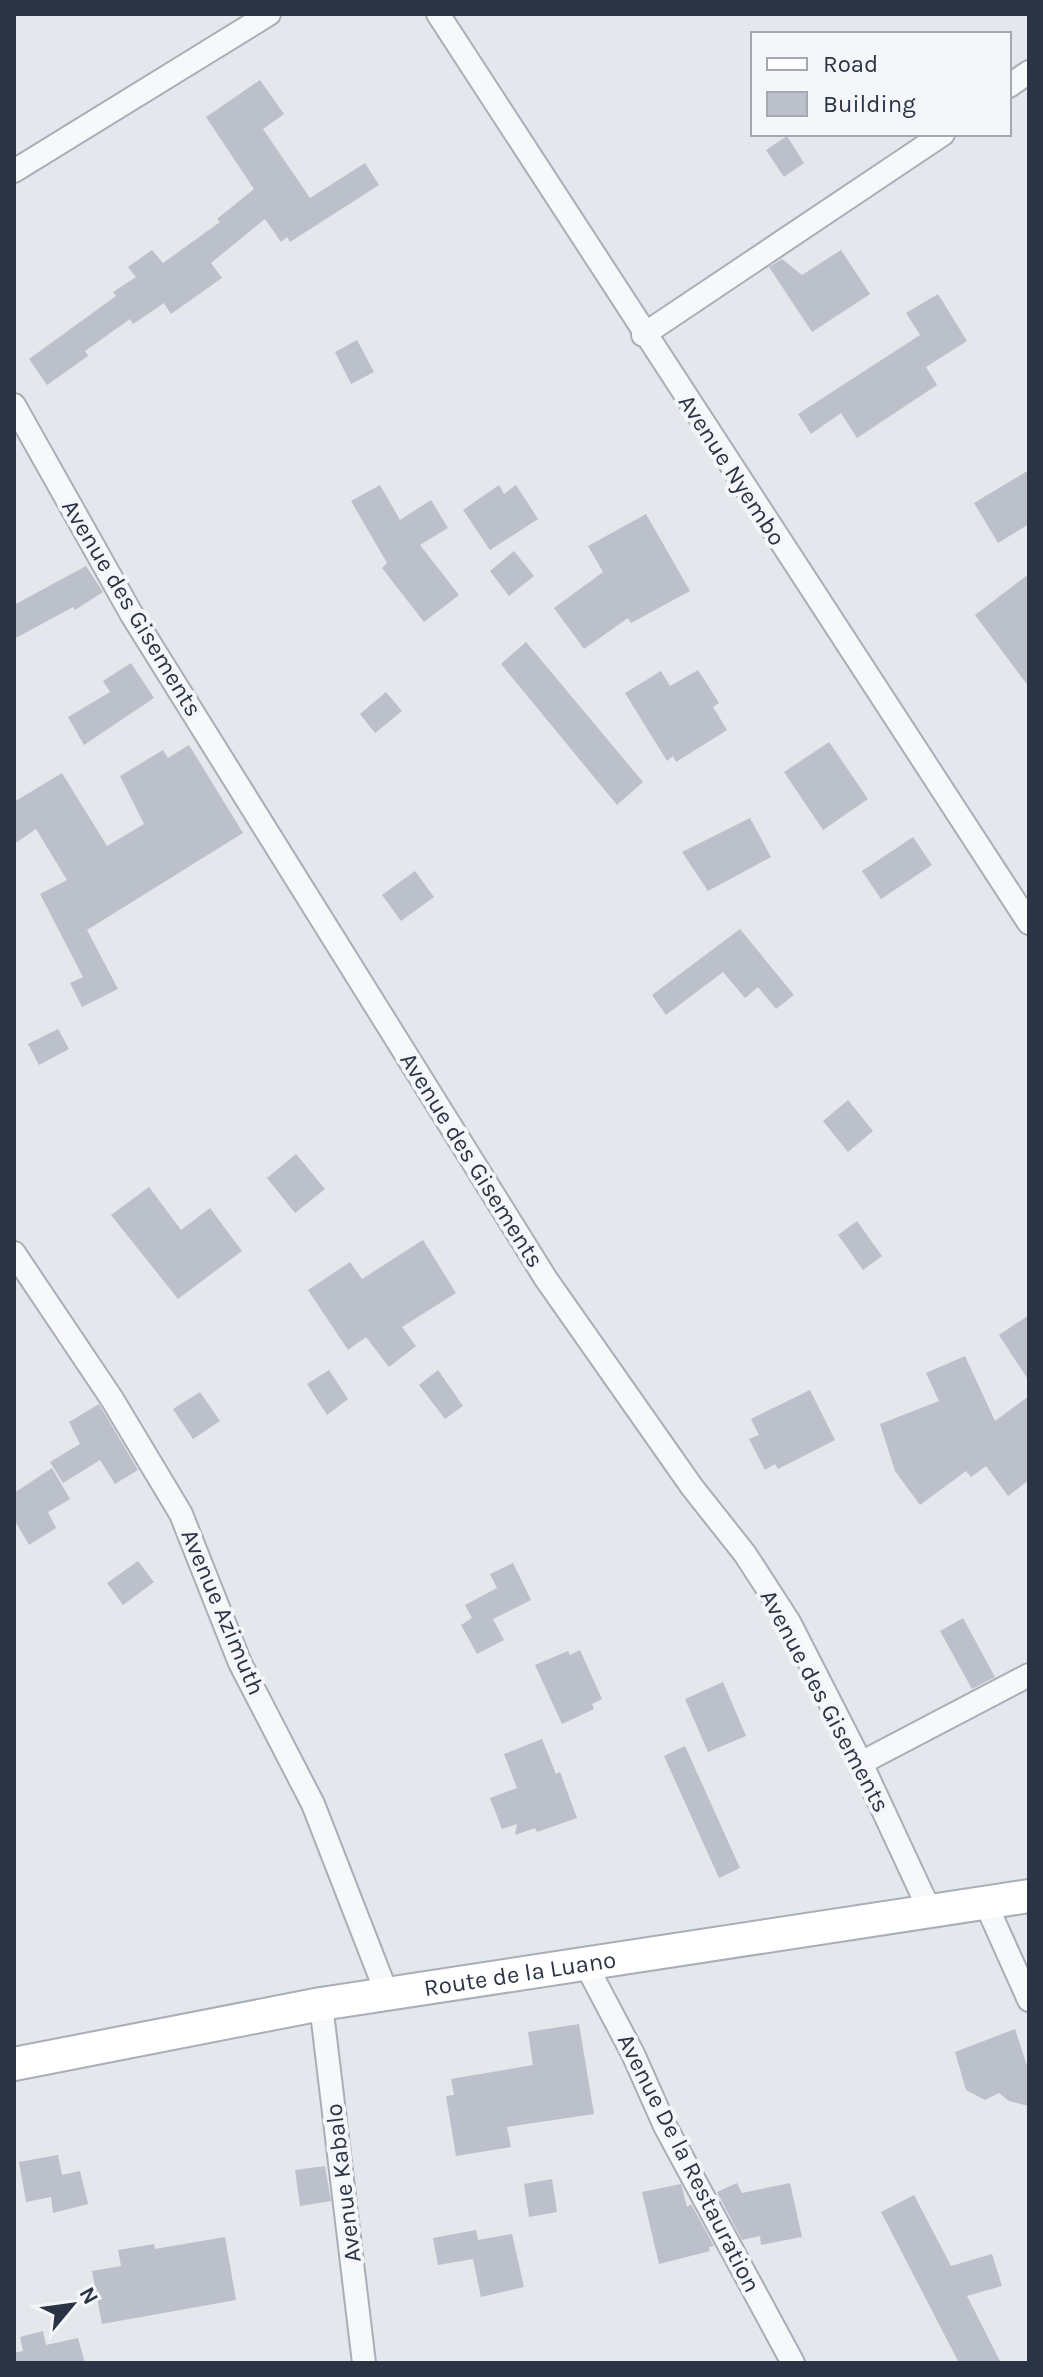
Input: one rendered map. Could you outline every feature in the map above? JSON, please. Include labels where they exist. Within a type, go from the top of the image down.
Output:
[{"type":"street","points":[[14,171],[269,14]]},
{"type":"street","name":"Avenue Nyembo","points":[[438,14],[643,335],[1029,923]]},
{"type":"street","points":[[1011,85],[1029,72]]},
{"type":"street","points":[[643,335],[940,136]]},
{"type":"street","name":"Avenue des Gisements","points":[[14,405],[132,615],[546,1279],[692,1487],[745,1554],[789,1622],[861,1763],[930,1911]]},
{"type":"street","name":"Avenue Azimuth","points":[[14,1253],[112,1399],[181,1514],[240,1663],[313,1804],[387,1994]]},
{"type":"street","points":[[861,1763],[1029,1675]]},
{"type":"street","name":"Route de la Luano","points":[[17,2056],[321,2004],[1029,1896]]},
{"type":"street","points":[[985,1902],[1029,2000]]},
{"type":"street","name":"Avenue De la Restauration","points":[[585,1963],[633,2054],[665,2126],[793,2363]]},
{"type":"street","name":"Avenue Kabalo","points":[[321,2004],[364,2363]]},
{"type":"building","points":[[260,80],[284,114],[263,129],[310,198],[365,163],[379,185],[290,242],[287,237],[281,242],[265,219],[211,263],[222,278],[171,314],[164,303],[133,324],[130,319],[85,351],[88,356],[47,385],[29,359],[116,296],[113,292],[136,277],[128,267],[152,250],[163,263],[220,222],[217,219],[254,189],[206,117]]},
{"type":"building","points":[[787,136],[804,163],[784,177],[766,150]]},
{"type":"building","points":[[841,250],[870,294],[812,332],[769,267],[782,259],[802,275]]},
{"type":"building","points":[[938,294],[967,341],[926,367],[937,385],[857,438],[841,413],[811,434],[798,414],[920,335],[906,313]]},
{"type":"building","points":[[357,340],[374,372],[351,384],[335,352]]},
{"type":"building","points":[[1029,470],[1029,524],[998,543],[974,503]]},
{"type":"building","points":[[380,485],[400,520],[431,500],[448,528],[420,545],[459,595],[424,622],[382,568],[387,563],[351,501]]},
{"type":"building","points":[[499,485],[504,494],[516,485],[538,519],[490,550],[463,510]]},
{"type":"building","points":[[646,514],[690,591],[631,623],[628,618],[584,649],[554,608],[603,572],[588,546]]},
{"type":"building","points":[[514,551],[534,576],[509,596],[490,571]]},
{"type":"building","points":[[86,566],[103,592],[75,610],[73,607],[14,639],[14,605]]},
{"type":"building","points":[[1029,574],[1029,687],[975,615]]},
{"type":"building","points":[[526,642],[643,782],[617,805],[501,664]]},
{"type":"building","points":[[131,663],[154,698],[84,745],[68,717],[110,692],[103,681]]},
{"type":"building","points":[[698,670],[719,703],[713,707],[727,730],[676,762],[673,756],[667,761],[625,693],[661,671],[670,686]]},
{"type":"building","points":[[386,692],[402,711],[375,733],[360,714]]},
{"type":"building","points":[[829,742],[868,799],[823,830],[784,772]]},
{"type":"building","points":[[189,745],[243,833],[87,930],[118,989],[82,1007],[70,983],[83,977],[40,894],[67,880],[36,829],[14,844],[14,802],[62,773],[107,846],[144,824],[120,776],[163,750],[168,758]]},
{"type":"building","points":[[750,818],[771,857],[708,891],[682,852]]},
{"type":"building","points":[[913,837],[932,865],[881,899],[862,871]]},
{"type":"building","points":[[415,871],[434,897],[401,921],[382,895]]},
{"type":"building","points":[[740,929],[794,995],[776,1009],[758,987],[745,998],[723,972],[666,1015],[652,995]]},
{"type":"building","points":[[58,1029],[69,1049],[39,1065],[28,1044]]},
{"type":"building","points":[[848,1100],[873,1131],[848,1152],[823,1121]]},
{"type":"building","points":[[296,1154],[325,1189],[295,1213],[267,1178]]},
{"type":"building","points":[[149,1187],[181,1230],[210,1208],[242,1251],[178,1299],[111,1215]]},
{"type":"building","points":[[857,1221],[882,1256],[863,1270],[838,1235]]},
{"type":"building","points":[[423,1240],[456,1293],[402,1327],[416,1346],[389,1367],[366,1337],[348,1350],[308,1290],[350,1262],[362,1279]]},
{"type":"building","points":[[1029,1315],[1029,1381],[999,1335]]},
{"type":"building","points":[[965,1356],[995,1421],[1029,1396],[1029,1480],[1008,1496],[986,1466],[971,1477],[966,1471],[920,1505],[895,1471],[880,1424],[939,1401],[926,1373]]},
{"type":"building","points":[[329,1370],[348,1399],[327,1415],[307,1384]]},
{"type":"building","points":[[438,1370],[463,1406],[445,1419],[419,1385]]},
{"type":"building","points":[[810,1390],[835,1440],[778,1469],[775,1464],[765,1470],[749,1439],[759,1435],[751,1419]]},
{"type":"building","points":[[200,1392],[220,1421],[193,1439],[173,1409]]},
{"type":"building","points":[[99,1404],[138,1470],[115,1484],[100,1460],[63,1483],[50,1462],[80,1444],[69,1422]]},
{"type":"building","points":[[52,1468],[70,1499],[48,1512],[56,1528],[29,1545],[14,1519],[14,1493]]},
{"type":"building","points":[[138,1561],[154,1582],[123,1605],[107,1583]]},
{"type":"building","points":[[513,1563],[531,1600],[493,1619],[504,1640],[477,1654],[461,1625],[472,1618],[465,1605],[497,1588],[490,1574]]},
{"type":"building","points":[[963,1618],[995,1677],[972,1689],[940,1631]]},
{"type":"building","points":[[580,1650],[602,1699],[592,1704],[594,1709],[562,1724],[535,1665],[568,1651],[570,1655]]},
{"type":"building","points":[[723,1682],[746,1736],[708,1752],[685,1699]]},
{"type":"building","points":[[542,1739],[556,1774],[560,1772],[577,1818],[537,1832],[535,1828],[515,1835],[517,1824],[502,1829],[490,1798],[517,1788],[504,1754]]},
{"type":"building","points":[[685,1746],[740,1868],[719,1878],[664,1756]]},
{"type":"building","points":[[579,2024],[594,2114],[507,2127],[511,2147],[456,2156],[446,2096],[454,2095],[451,2079],[533,2065],[528,2032]]},
{"type":"building","points":[[1015,2029],[1029,2072],[1029,2106],[1009,2101],[999,2093],[985,2100],[966,2090],[955,2052]]},
{"type":"building","points":[[58,2155],[62,2175],[80,2171],[88,2204],[53,2213],[51,2197],[26,2202],[19,2162]]},
{"type":"building","points":[[325,2166],[331,2201],[300,2206],[295,2170]]},
{"type":"building","points":[[552,2179],[557,2212],[529,2217],[524,2184]]},
{"type":"building","points":[[737,2183],[742,2193],[790,2183],[802,2237],[761,2245],[760,2236],[742,2240],[717,2192]]},
{"type":"building","points":[[681,2184],[687,2207],[691,2204],[714,2246],[709,2247],[710,2251],[659,2264],[642,2192]]},
{"type":"building","points":[[914,2195],[951,2266],[992,2254],[1002,2286],[967,2296],[1001,2363],[959,2363],[881,2212]]},
{"type":"building","points":[[476,2230],[478,2240],[512,2234],[524,2287],[481,2297],[473,2259],[438,2265],[433,2238]]},
{"type":"building","points":[[225,2237],[236,2300],[102,2324],[92,2271],[121,2266],[118,2250],[154,2244],[155,2249]]},
{"type":"building","points":[[43,2331],[46,2345],[78,2338],[85,2363],[14,2363],[14,2353],[23,2351],[20,2337]]}]
